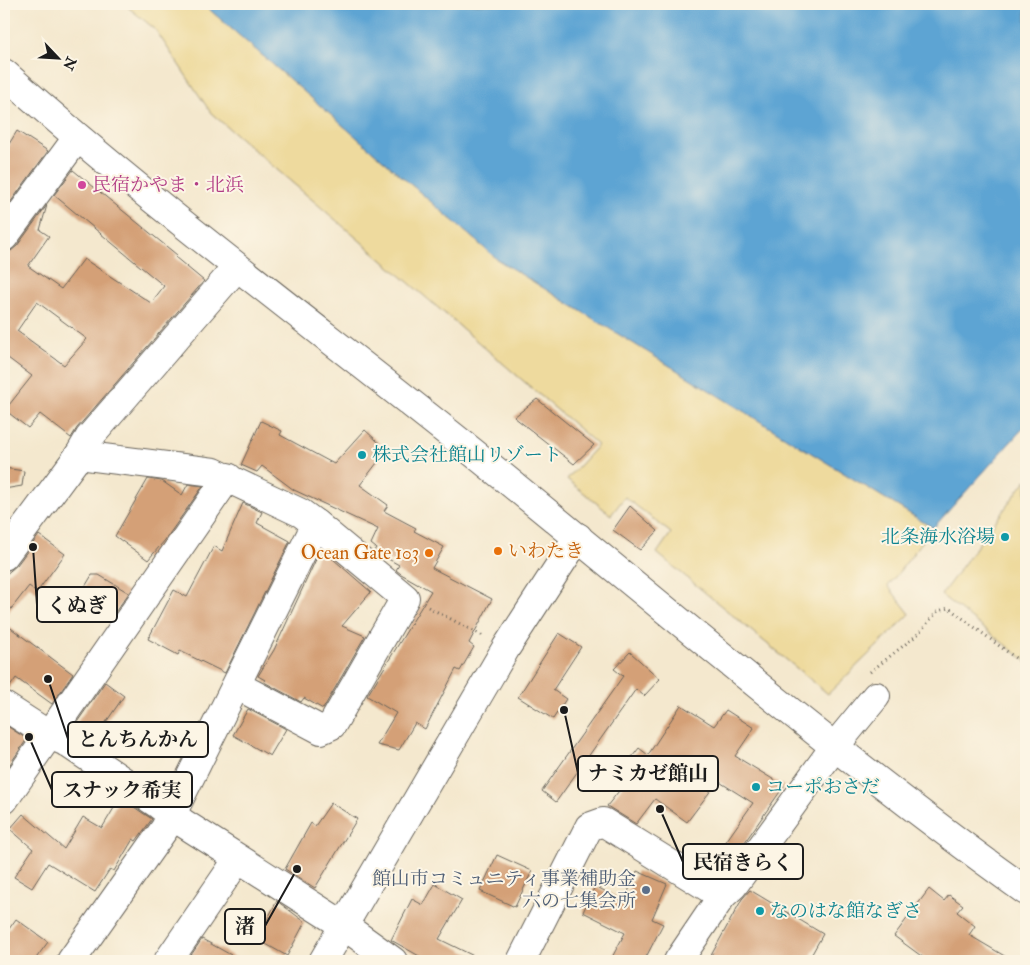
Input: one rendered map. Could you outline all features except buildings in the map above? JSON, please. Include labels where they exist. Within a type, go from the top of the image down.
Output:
[{"type":"street","points":[[4,73],[77,138],[237,267],[372,371],[835,746],[1026,891]]},
{"type":"street","points":[[4,237],[77,138]]},
{"type":"street","points":[[4,556],[79,456],[89,438],[237,267]]},
{"type":"street","points":[[79,456],[214,472],[228,477],[301,513],[405,598],[332,725],[321,730],[238,686]]},
{"type":"street","points":[[4,800],[228,477]]},
{"type":"street","points":[[71,961],[172,815],[238,686],[316,524]]},
{"type":"street","points":[[323,961],[506,648],[578,537]]},
{"type":"street","points":[[678,961],[722,896],[733,886],[835,746],[872,685]]},
{"type":"street","points":[[4,706],[49,735],[64,741],[238,859],[343,925],[393,961]]},
{"type":"street","points":[[521,961],[589,827],[603,822],[722,896]]},
{"type":"street","points":[[168,961],[238,859]]},
{"type":"path","points":[[405,598],[415,600],[506,648]]},
{"type":"path","points":[[872,685],[882,661],[917,635],[938,611],[949,608],[1026,666]]},
{"type":"sand","points":[[124,4],[203,4],[498,260],[933,528],[888,586],[910,614],[828,694],[657,553],[671,533],[625,497],[611,515],[567,479],[598,445],[211,113],[155,29]]},
{"type":"sand","name":"北条海水浴場","points":[[1026,480],[1026,661],[941,595]]},
{"type":"water","points":[[203,4],[1026,4],[1026,425],[933,528],[498,260]]},
{"type":"place","name":"民宿かやま・北浜","points":[[82,185]]},
{"type":"place","name":"株式会社館山リゾート","points":[[362,455]]},
{"type":"place","name":"北条海水浴場","points":[[1005,537]]},
{"type":"place","name":"くぬぎ","points":[[33,547]]},
{"type":"place","name":"いわたき","points":[[498,551]]},
{"type":"place","name":"Ocean Gate 103","points":[[429,553]]},
{"type":"place","name":"とんちんかん","points":[[48,679]]},
{"type":"place","name":"ナミカゼ館山","points":[[564,710]]},
{"type":"place","name":"スナック希実","points":[[29,737]]},
{"type":"place","name":"コーポおさだ","points":[[756,787]]},
{"type":"place","name":"民宿きらく","points":[[660,809]]},
{"type":"place","name":"渚","points":[[297,869]]},
{"type":"place","name":"館山市コミュニティ事業補助金 六の七集会所","points":[[646,890]]},
{"type":"place","name":"なのはな館なぎさ","points":[[760,911]]}]
